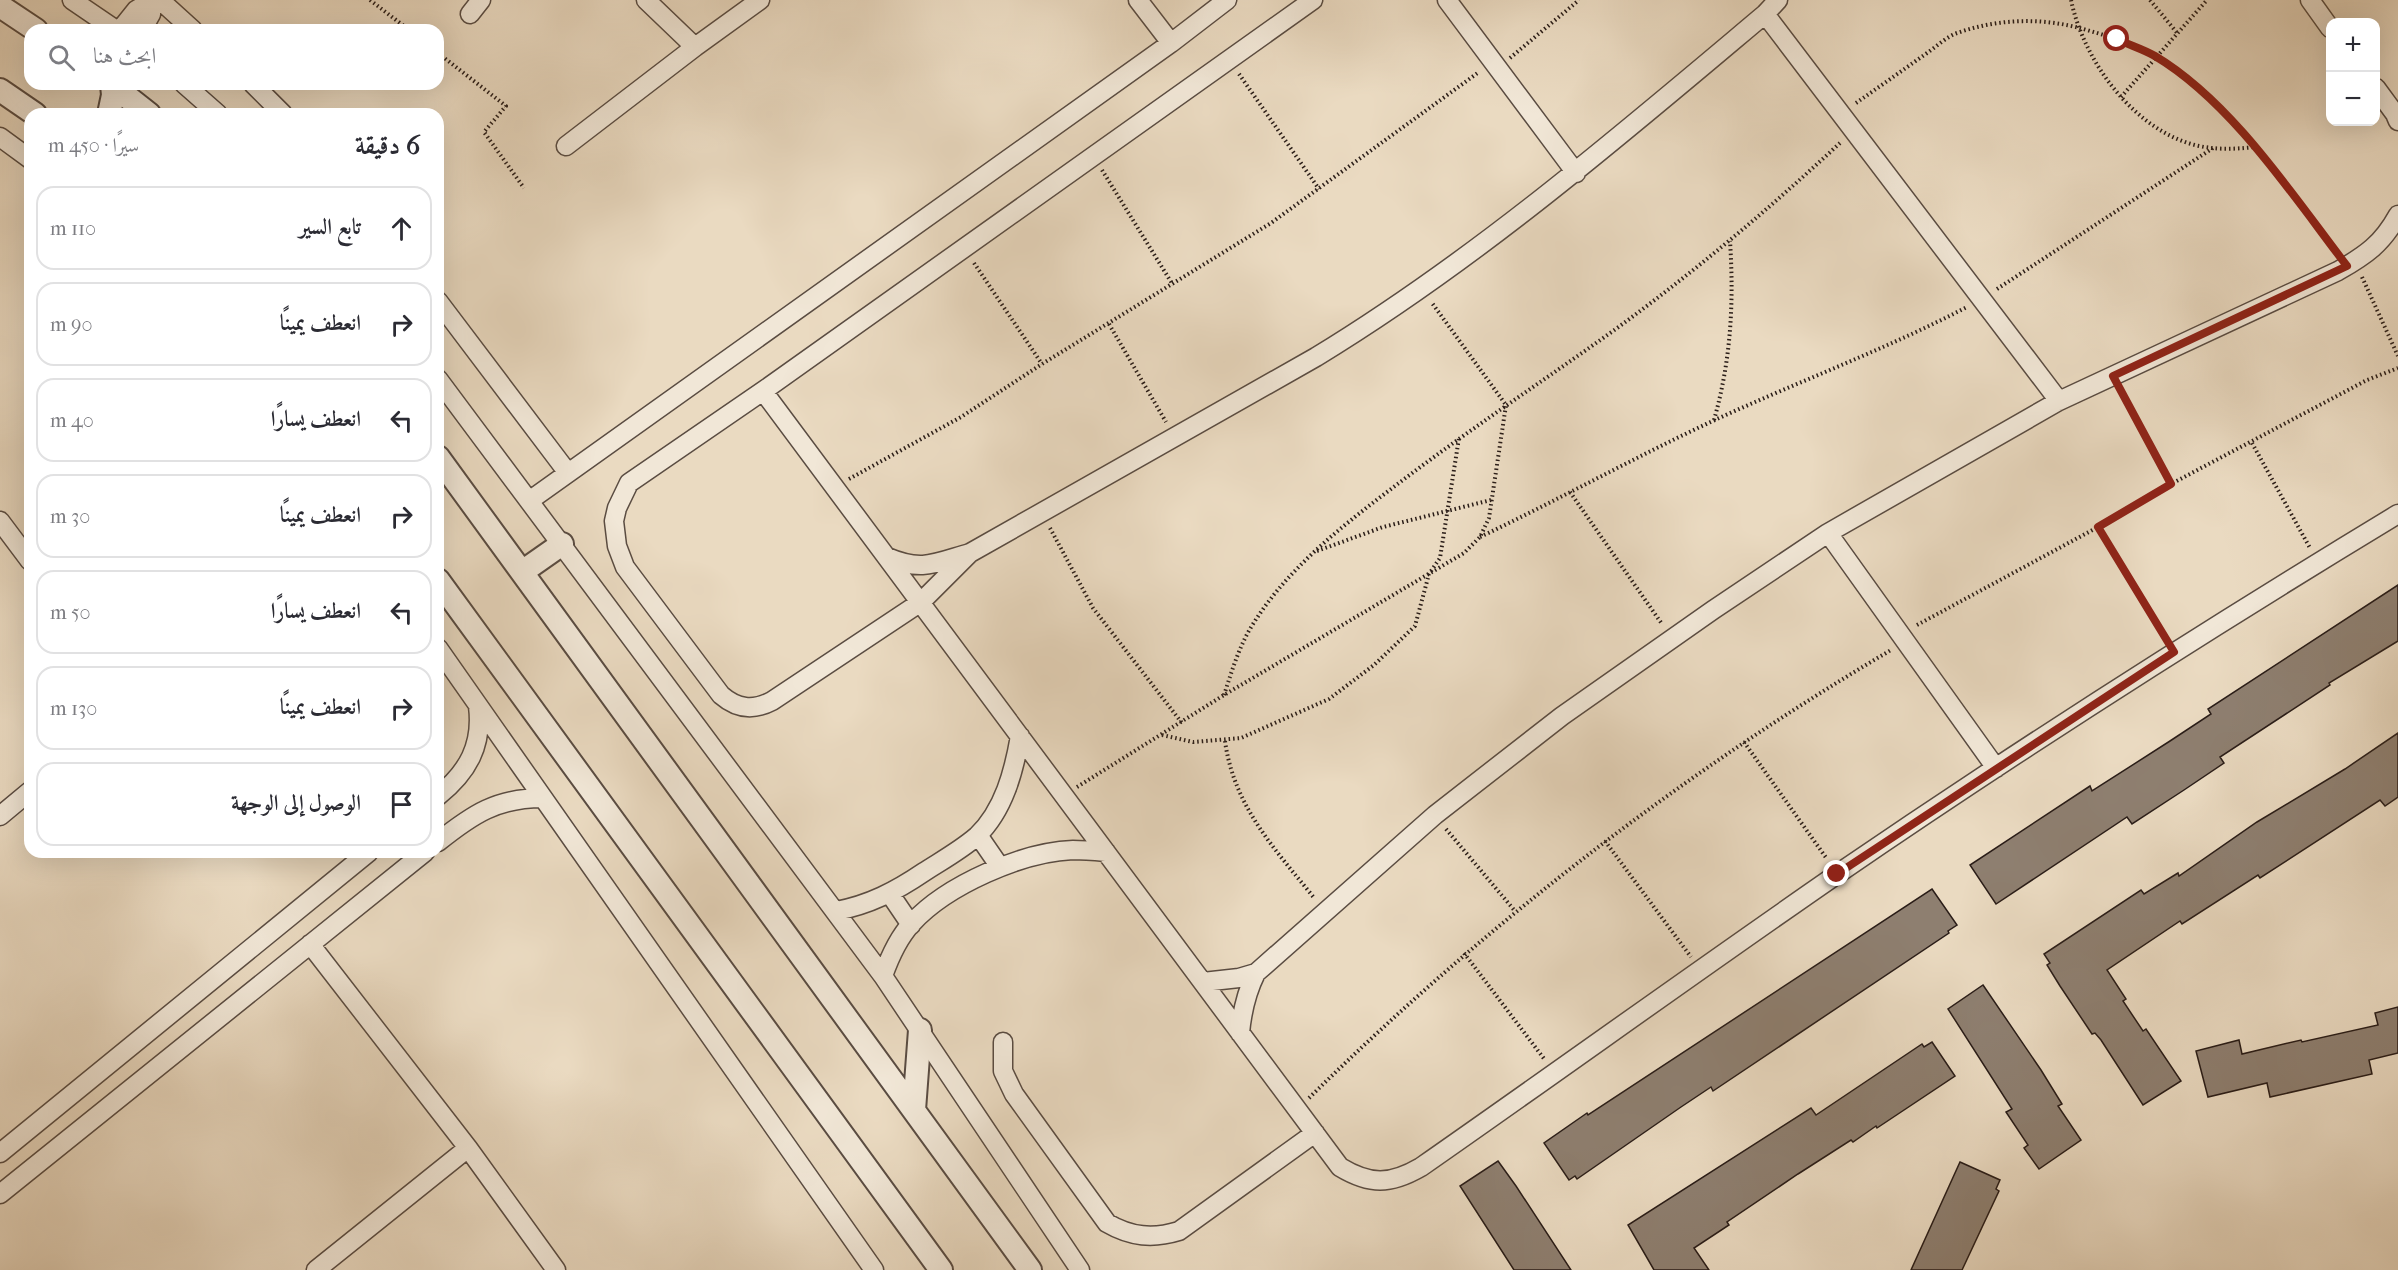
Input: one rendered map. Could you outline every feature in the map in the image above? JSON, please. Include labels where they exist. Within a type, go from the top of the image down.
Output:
[{"type":"street","points":[[72,0],[107,24]]},
{"type":"street","points":[[125,24],[136,10],[155,0]]},
{"type":"street","points":[[145,24],[155,0]]},
{"type":"street","points":[[155,0],[185,24]]},
{"type":"street","points":[[645,0],[694,47]]},
{"type":"street","points":[[566,146],[694,47],[760,0]]},
{"type":"street","points":[[1138,0],[1171,43]]},
{"type":"street","points":[[529,501],[1171,43],[1227,0]]},
{"type":"street","points":[[970,553],[921,602],[772,700],[747,708],[729,702],[721,695],[625,567],[617,546],[614,521],[622,495],[629,483],[763,391],[1313,0]]},
{"type":"street","points":[[1447,0],[1576,173]]},
{"type":"street","points":[[887,557],[907,565],[931,565],[970,553],[1372,323],[1576,173],[1765,14],[1778,0]]},
{"type":"street","points":[[2310,0],[2326,21]]},
{"type":"street","points":[[0,6],[27,24]]},
{"type":"street","points":[[1765,14],[2059,401]]},
{"type":"street","points":[[0,90],[26,108]]},
{"type":"street","points":[[110,108],[113,90]]},
{"type":"street","points":[[119,90],[142,108]]},
{"type":"street","points":[[191,90],[211,108]]},
{"type":"street","points":[[259,90],[277,108]]},
{"type":"street","points":[[2380,93],[2398,121]]},
{"type":"street","points":[[0,137],[24,155]]},
{"type":"street","points":[[1240,1033],[1247,991],[1256,973],[1435,815],[1562,716],[1828,533],[2059,401],[2351,264],[2366,255],[2388,233],[2398,215]]},
{"type":"street","points":[[444,309],[568,473]]},
{"type":"street","points":[[444,387],[883,975],[1080,1270]]},
{"type":"street","points":[[763,391],[1340,1167],[1355,1176],[1371,1180],[1389,1181],[1406,1176],[1421,1167],[1837,874],[2174,652],[2398,514]]},
{"type":"street","points":[[444,465],[1030,1270]]},
{"type":"street","points":[[0,520],[24,553]]},
{"type":"street","points":[[1828,533],[1996,768]]},
{"type":"street","points":[[522,572],[562,544]]},
{"type":"street","points":[[444,588],[941,1270]]},
{"type":"street","points":[[444,656],[874,1270]]},
{"type":"street","points":[[444,790],[465,771],[473,756],[480,722],[478,704]]},
{"type":"street","points":[[836,911],[864,905],[890,894],[978,835],[999,804],[1014,771],[1020,736]]},
{"type":"street","points":[[0,816],[24,796]]},
{"type":"street","points":[[444,837],[463,822],[496,804],[519,799],[543,798]]},
{"type":"street","points":[[978,835],[1000,867]]},
{"type":"street","points":[[883,975],[894,949],[911,924],[962,886],[1000,867],[1035,856],[1072,850],[1106,852]]},
{"type":"street","points":[[0,1153],[362,858]]},
{"type":"street","points":[[0,1194],[418,858]]},
{"type":"street","points":[[890,894],[911,924]]},
{"type":"street","points":[[310,944],[468,1148],[556,1270]]},
{"type":"street","points":[[1203,982],[1239,978],[1256,973]]},
{"type":"street","points":[[914,1110],[920,1030]]},
{"type":"street","points":[[1003,1042],[1003,1071],[1014,1094],[1107,1223],[1131,1234],[1156,1236],[1179,1231],[1315,1133]]},
{"type":"street","points":[[316,1270],[468,1148]]},
{"type":"path","points":[[370,0],[401,24]]},
{"type":"path","points":[[835,487],[961,417],[1042,364],[1271,223],[1495,65],[1579,0]]},
{"type":"path","points":[[2072,0],[2079,27],[2093,59],[2121,98],[2165,132],[2197,145],[2213,148],[2255,147]]},
{"type":"path","points":[[2150,0],[2178,34]]},
{"type":"path","points":[[2121,98],[2207,0]]},
{"type":"path","points":[[1841,114],[1954,34],[1994,22],[2036,21],[2079,27],[2117,39],[2156,58],[2199,90],[2255,147],[2351,264],[2398,356]]},
{"type":"path","points":[[444,58],[506,106],[484,132],[524,189]]},
{"type":"path","points":[[1230,59],[1319,189]]},
{"type":"path","points":[[1224,695],[1240,646],[1252,625],[1282,584],[1314,552],[1460,436],[1628,320],[1730,241],[1853,130]]},
{"type":"path","points":[[1064,795],[1224,695],[1464,553],[1480,537],[1714,420],[1920,332],[1982,299],[2213,148]]},
{"type":"path","points":[[1094,156],[1173,285]]},
{"type":"path","points":[[1714,420],[1726,371],[1731,329],[1730,241]]},
{"type":"path","points":[[964,248],[1042,364]]},
{"type":"path","points":[[1421,288],[1506,405],[1489,518],[1480,537]]},
{"type":"path","points":[[1109,324],[1174,436]]},
{"type":"path","points":[[1298,1109],[1374,1034],[1515,911],[1605,842],[1743,742],[1903,638],[2171,484],[2367,380],[2398,368]]},
{"type":"path","points":[[2113,376],[2171,484]]},
{"type":"path","points":[[1161,735],[1193,742],[1225,741],[1255,733],[1329,699],[1374,665],[1415,626],[1429,574],[1440,558],[1460,436]]},
{"type":"path","points":[[2252,443],[2318,562]]},
{"type":"path","points":[[1570,492],[1672,639]]},
{"type":"path","points":[[1314,552],[1383,527],[1491,500]]},
{"type":"path","points":[[1041,512],[1093,608],[1182,723]]},
{"type":"path","points":[[2098,527],[2174,652]]},
{"type":"path","points":[[1225,741],[1228,766],[1251,816],[1325,912]]},
{"type":"path","points":[[1743,742],[1837,874]]},
{"type":"path","points":[[1435,815],[1515,911]]},
{"type":"path","points":[[1605,842],[1700,970]]},
{"type":"path","points":[[1464,954],[1556,1073]]},
{"type":"building","points":[[2398,585],[2398,641],[2329,683],[2330,685],[2220,757],[2224,763],[2184,790],[2132,824],[2127,817],[1996,904],[1970,865],[2090,786],[2092,791],[2170,741],[2211,714],[2208,709]]},
{"type":"building","points":[[2398,733],[2398,797],[2385,806],[2380,800],[2260,878],[2258,875],[2182,924],[2180,921],[2107,970],[2126,999],[2123,1001],[2143,1031],[2146,1029],[2181,1081],[2143,1105],[2101,1040],[2095,1033],[2092,1034],[2060,986],[2047,965],[2050,963],[2044,954],[2141,890],[2144,894],[2178,873],[2179,876],[2257,822],[2345,769]]},
{"type":"building","points":[[1932,889],[1957,925],[1948,931],[1949,933],[1713,1091],[1711,1087],[1577,1179],[1575,1176],[1569,1180],[1544,1143]]},
{"type":"building","points":[[1983,985],[2041,1070],[2062,1104],[2058,1106],[2081,1140],[2039,1169],[2024,1148],[2028,1145],[2006,1112],[2012,1109],[1948,1009]]},
{"type":"building","points":[[2398,1007],[2398,1053],[2369,1060],[2372,1074],[2270,1097],[2267,1083],[2208,1097],[2196,1051],[2239,1040],[2242,1054],[2301,1040],[2302,1042],[2378,1025],[2375,1013]]},
{"type":"building","points":[[1932,1042],[1955,1076],[1877,1128],[1876,1126],[1853,1142],[1851,1140],[1798,1174],[1727,1222],[1729,1225],[1694,1248],[1709,1270],[1654,1270],[1628,1225],[1811,1108],[1816,1115],[1922,1044],[1924,1047]]},
{"type":"building","points":[[1498,1161],[1571,1270],[1514,1270],[1460,1186]]},
{"type":"building","points":[[1960,1162],[2000,1180],[1996,1189],[1999,1191],[1962,1270],[1911,1270]]},
{"type":"route","points":[[1837,874],[2174,652],[2098,527],[2171,484],[2113,376],[2347,266],[2255,147],[2218,108],[2180,74],[2155,56],[2117,39]]}]
